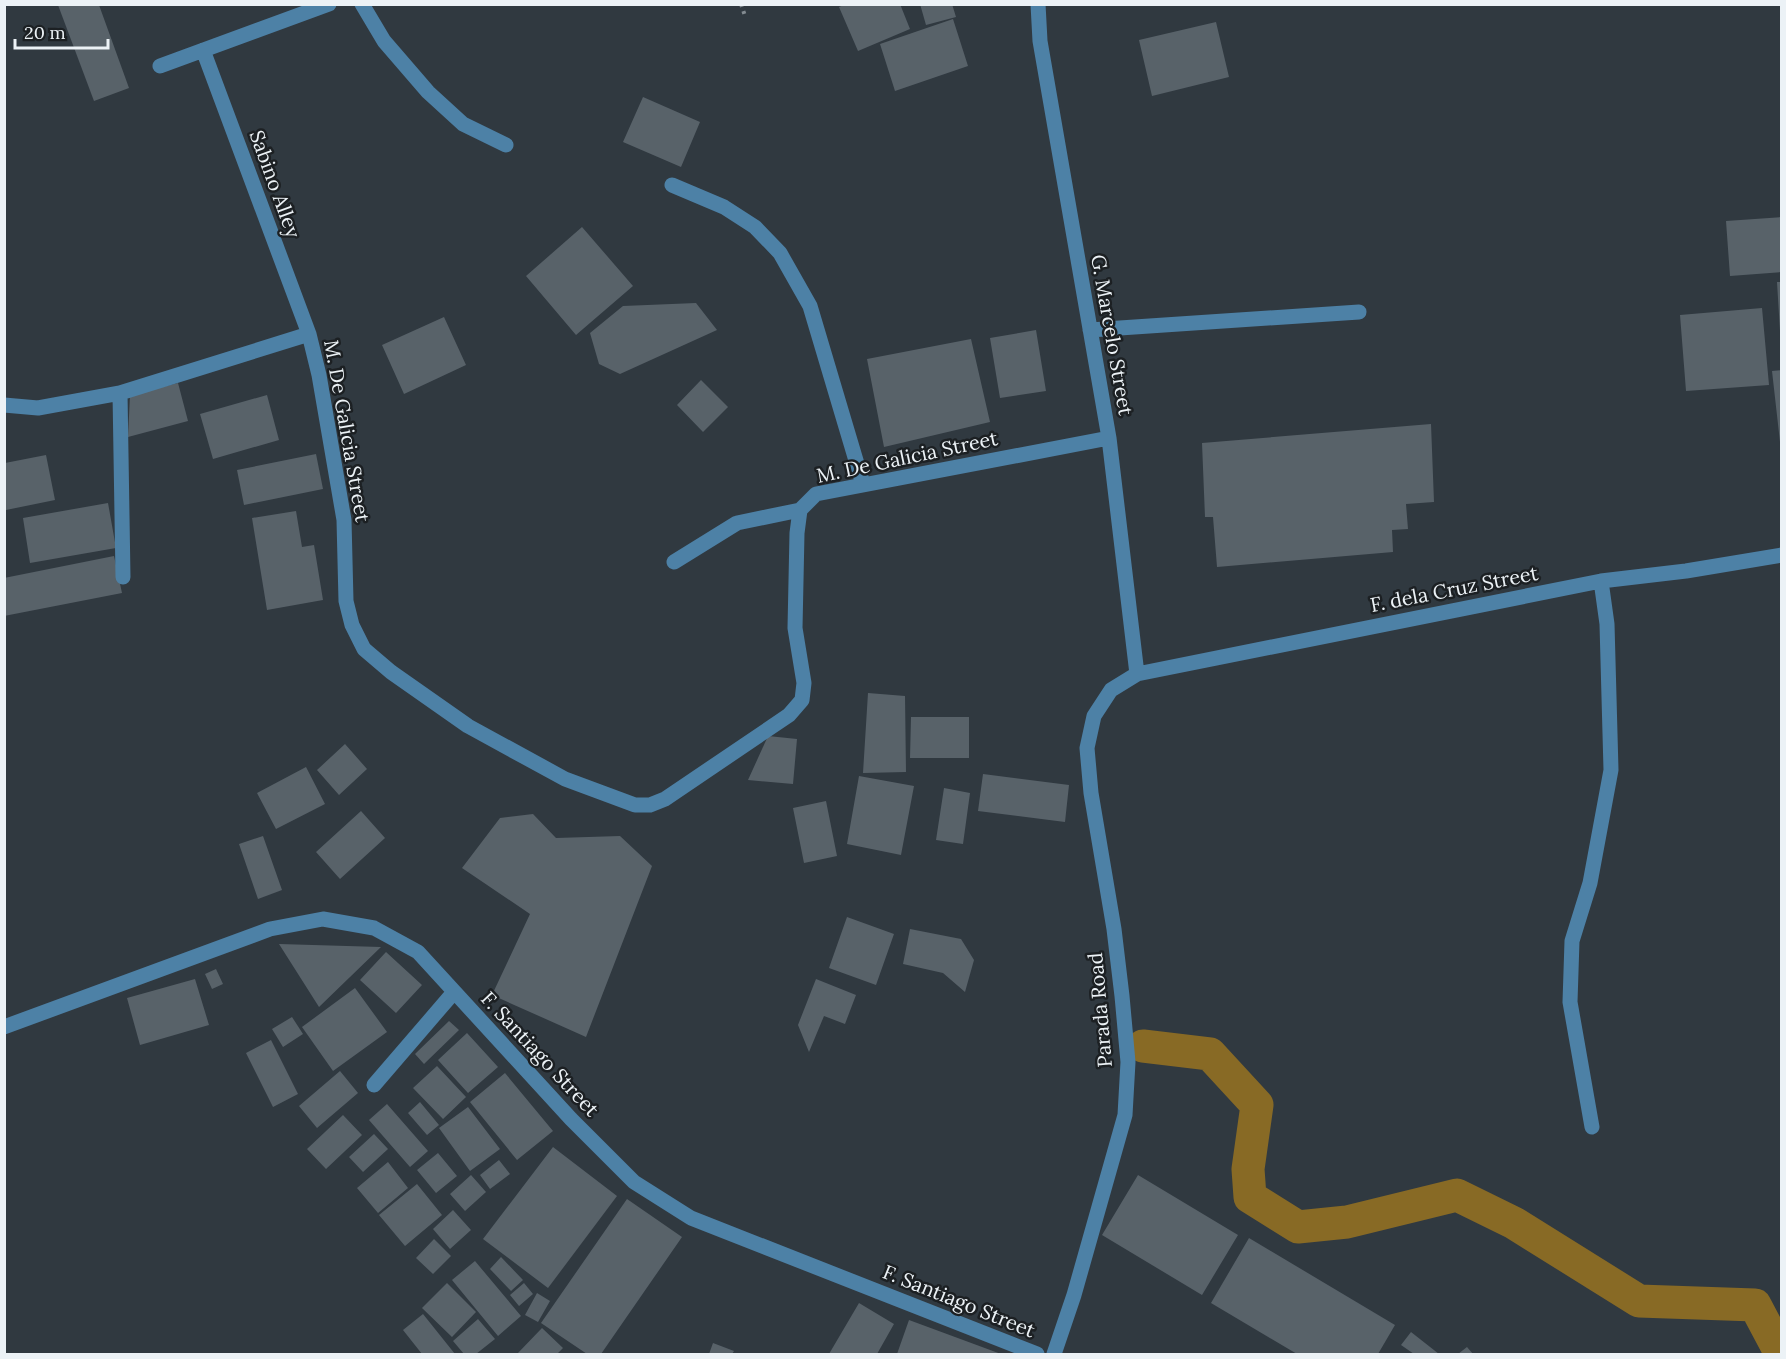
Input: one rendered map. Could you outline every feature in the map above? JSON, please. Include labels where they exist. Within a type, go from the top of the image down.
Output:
[{"type":"street","points":[[160,66],[329,4]]},
{"type":"street","points":[[362,4],[384,41],[428,92],[464,124],[506,145]]},
{"type":"street","name":"G. Marcelo Street","points":[[1038,4],[1040,41],[1109,438],[1137,674]]},
{"type":"street","name":"Sabino Alley","points":[[203,50],[309,334]]},
{"type":"street","points":[[672,185],[724,207],[755,227],[780,253],[810,306],[863,484]]},
{"type":"street","points":[[1090,330],[1359,312]]},
{"type":"street","name":"M. De Galicia Street","points":[[4,405],[38,408],[120,393],[309,334],[319,375],[344,520],[346,601],[352,625],[364,649],[391,672],[468,726],[565,779],[634,805],[650,805],[665,799],[789,715],[802,700],[804,683],[795,628],[797,533],[800,510],[816,494],[1109,438]]},
{"type":"street","points":[[120,393],[123,577]]},
{"type":"street","points":[[674,562],[737,523],[800,510]]},
{"type":"street","name":"F. dela Cruz Street","points":[[1137,674],[1601,581],[1686,571],[1782,555]]},
{"type":"street","points":[[1592,1127],[1570,1002],[1572,941],[1590,883],[1611,770],[1607,624],[1601,581]]},
{"type":"street","name":"Parada Road","points":[[1054,1354],[1078,1283],[1125,1115],[1128,1062],[1122,996],[1114,929],[1091,793],[1087,748],[1094,716],[1112,690],[1137,674]]},
{"type":"street","name":"F. Santiago Street","points":[[4,1027],[270,929],[323,919],[374,928],[418,952],[571,1119],[634,1182],[692,1218],[1037,1354]]},
{"type":"street","points":[[374,1085],[454,992]]},
{"type":"path","points":[[741,4],[745,16]]},
{"type":"building","points":[[846,4],[900,4],[910,29],[858,51],[839,7]]},
{"type":"building","points":[[920,4],[952,4],[956,17],[926,25]]},
{"type":"building","points":[[58,5],[99,5],[129,88],[94,101]]},
{"type":"building","points":[[953,19],[968,66],[895,91],[880,44]]},
{"type":"building","points":[[1216,22],[1229,77],[1152,96],[1139,40]]},
{"type":"building","points":[[643,97],[700,122],[681,167],[623,142]]},
{"type":"building","points":[[1782,217],[1782,272],[1730,276],[1726,221]]},
{"type":"building","points":[[582,227],[633,286],[576,335],[526,276]]},
{"type":"building","points":[[1777,282],[1782,282],[1782,331],[1780,331]]},
{"type":"building","points":[[696,303],[717,330],[620,374],[599,364],[590,333],[623,306]]},
{"type":"building","points":[[1762,308],[1769,385],[1686,391],[1680,315]]},
{"type":"building","points":[[444,317],[466,365],[404,394],[382,345]]},
{"type":"building","points":[[1036,330],[1046,391],[1000,398],[990,338]]},
{"type":"building","points":[[971,339],[990,422],[884,447],[867,359]]},
{"type":"building","points":[[1782,370],[1782,441],[1780,442],[1772,371]]},
{"type":"building","points":[[701,380],[728,407],[703,432],[677,405]]},
{"type":"building","points":[[178,383],[188,421],[128,437],[130,395]]},
{"type":"building","points":[[267,395],[279,440],[213,459],[200,414]]},
{"type":"building","points":[[1431,424],[1434,502],[1406,504],[1408,529],[1392,530],[1393,552],[1217,567],[1213,517],[1205,517],[1202,443]]},
{"type":"building","points":[[316,454],[323,489],[244,505],[237,470]]},
{"type":"building","points":[[46,455],[55,500],[6,510],[5,463]]},
{"type":"building","points":[[108,503],[116,548],[30,563],[23,518]]},
{"type":"building","points":[[296,511],[302,547],[314,545],[323,600],[267,610],[252,518]]},
{"type":"building","points":[[114,556],[122,593],[4,616],[4,578]]},
{"type":"building","points":[[868,693],[905,696],[906,772],[863,773]]},
{"type":"building","points":[[911,717],[969,717],[969,758],[910,758]]},
{"type":"building","points":[[768,736],[797,739],[793,784],[748,780]]},
{"type":"building","points":[[345,744],[367,769],[339,795],[317,770]]},
{"type":"building","points":[[306,767],[325,804],[276,829],[257,793]]},
{"type":"building","points":[[983,774],[1069,785],[1065,822],[978,811]]},
{"type":"building","points":[[859,776],[914,786],[901,855],[847,844]]},
{"type":"building","points":[[944,788],[970,793],[963,844],[936,840]]},
{"type":"building","points":[[826,801],[837,856],[804,863],[793,808]]},
{"type":"building","points":[[361,811],[385,838],[340,879],[316,852]]},
{"type":"building","points":[[533,814],[556,838],[620,836],[652,866],[586,1037],[492,995],[530,914],[462,868],[500,818]]},
{"type":"building","points":[[263,836],[282,890],[258,899],[239,844]]},
{"type":"building","points":[[847,917],[894,934],[876,985],[829,968]]},
{"type":"building","points":[[910,929],[961,939],[974,960],[965,992],[943,973],[903,964]]},
{"type":"building","points":[[279,944],[381,947],[319,1007]]},
{"type":"building","points":[[386,952],[422,985],[396,1013],[360,980]]},
{"type":"building","points":[[216,969],[223,984],[212,989],[205,974]]},
{"type":"building","points":[[195,979],[209,1025],[140,1045],[127,998]]},
{"type":"building","points":[[816,979],[856,995],[845,1024],[824,1016],[809,1052],[798,1025]]},
{"type":"building","points":[[355,988],[387,1032],[333,1071],[302,1027]]},
{"type":"building","points":[[292,1017],[303,1034],[283,1047],[272,1029]]},
{"type":"building","points":[[449,1021],[459,1030],[424,1064],[415,1054]]},
{"type":"building","points":[[467,1033],[498,1067],[468,1093],[438,1060]]},
{"type":"building","points":[[271,1040],[298,1094],[273,1107],[246,1053]]},
{"type":"building","points":[[437,1066],[466,1097],[443,1119],[413,1088]]},
{"type":"building","points":[[340,1071],[358,1093],[317,1128],[299,1106]]},
{"type":"building","points":[[505,1073],[553,1131],[517,1160],[470,1102]]},
{"type":"building","points":[[420,1102],[439,1125],[427,1135],[408,1113]]},
{"type":"building","points":[[387,1104],[428,1151],[410,1167],[369,1120]]},
{"type":"building","points":[[468,1107],[500,1149],[470,1171],[439,1128]]},
{"type":"building","points":[[343,1115],[362,1135],[326,1169],[307,1149]]},
{"type":"building","points":[[374,1134],[388,1149],[363,1172],[349,1157]]},
{"type":"building","points":[[553,1147],[617,1196],[548,1288],[483,1239]]},
{"type":"building","points":[[438,1153],[457,1176],[436,1193],[417,1170]]},
{"type":"building","points":[[499,1160],[510,1174],[490,1189],[480,1175]]},
{"type":"building","points":[[388,1162],[408,1188],[378,1213],[357,1188]]},
{"type":"building","points":[[471,1175],[486,1192],[465,1211],[450,1194]]},
{"type":"building","points":[[1138,1175],[1238,1235],[1202,1295],[1102,1235]]},
{"type":"building","points":[[417,1184],[442,1215],[405,1246],[379,1215]]},
{"type":"building","points":[[627,1199],[682,1237],[601,1354],[587,1354],[541,1323]]},
{"type":"building","points":[[453,1210],[471,1230],[450,1249],[433,1229]]},
{"type":"building","points":[[1249,1238],[1395,1325],[1378,1354],[1297,1354],[1211,1303]]},
{"type":"building","points":[[434,1239],[451,1256],[433,1274],[416,1258]]},
{"type":"building","points":[[501,1257],[523,1280],[511,1291],[490,1269]]},
{"type":"building","points":[[475,1261],[521,1316],[498,1336],[452,1280]]},
{"type":"building","points":[[447,1283],[476,1312],[452,1337],[422,1308]]},
{"type":"building","points":[[524,1283],[533,1294],[519,1306],[510,1295]]},
{"type":"building","points":[[537,1293],[550,1301],[538,1322],[525,1315]]},
{"type":"building","points":[[859,1303],[894,1324],[877,1354],[829,1354]]},
{"type":"building","points":[[423,1314],[455,1354],[422,1354],[403,1330]]},
{"type":"building","points":[[478,1319],[495,1339],[476,1354],[464,1354],[453,1341]]},
{"type":"building","points":[[909,1320],[1001,1354],[897,1354]]},
{"type":"building","points":[[542,1328],[563,1348],[557,1354],[517,1354]]},
{"type":"building","points":[[1411,1332],[1439,1354],[1414,1354],[1401,1345]]},
{"type":"building","points":[[713,1343],[734,1351],[732,1354],[709,1354]]},
{"type":"building","points":[[1467,1347],[1473,1354],[1458,1354]]},
{"type":"waterway","points":[[1143,1046],[1210,1054],[1257,1105],[1248,1169],[1250,1197],[1298,1227],[1347,1222],[1457,1195],[1514,1223],[1639,1301],[1755,1305],[1781,1354]]}]
